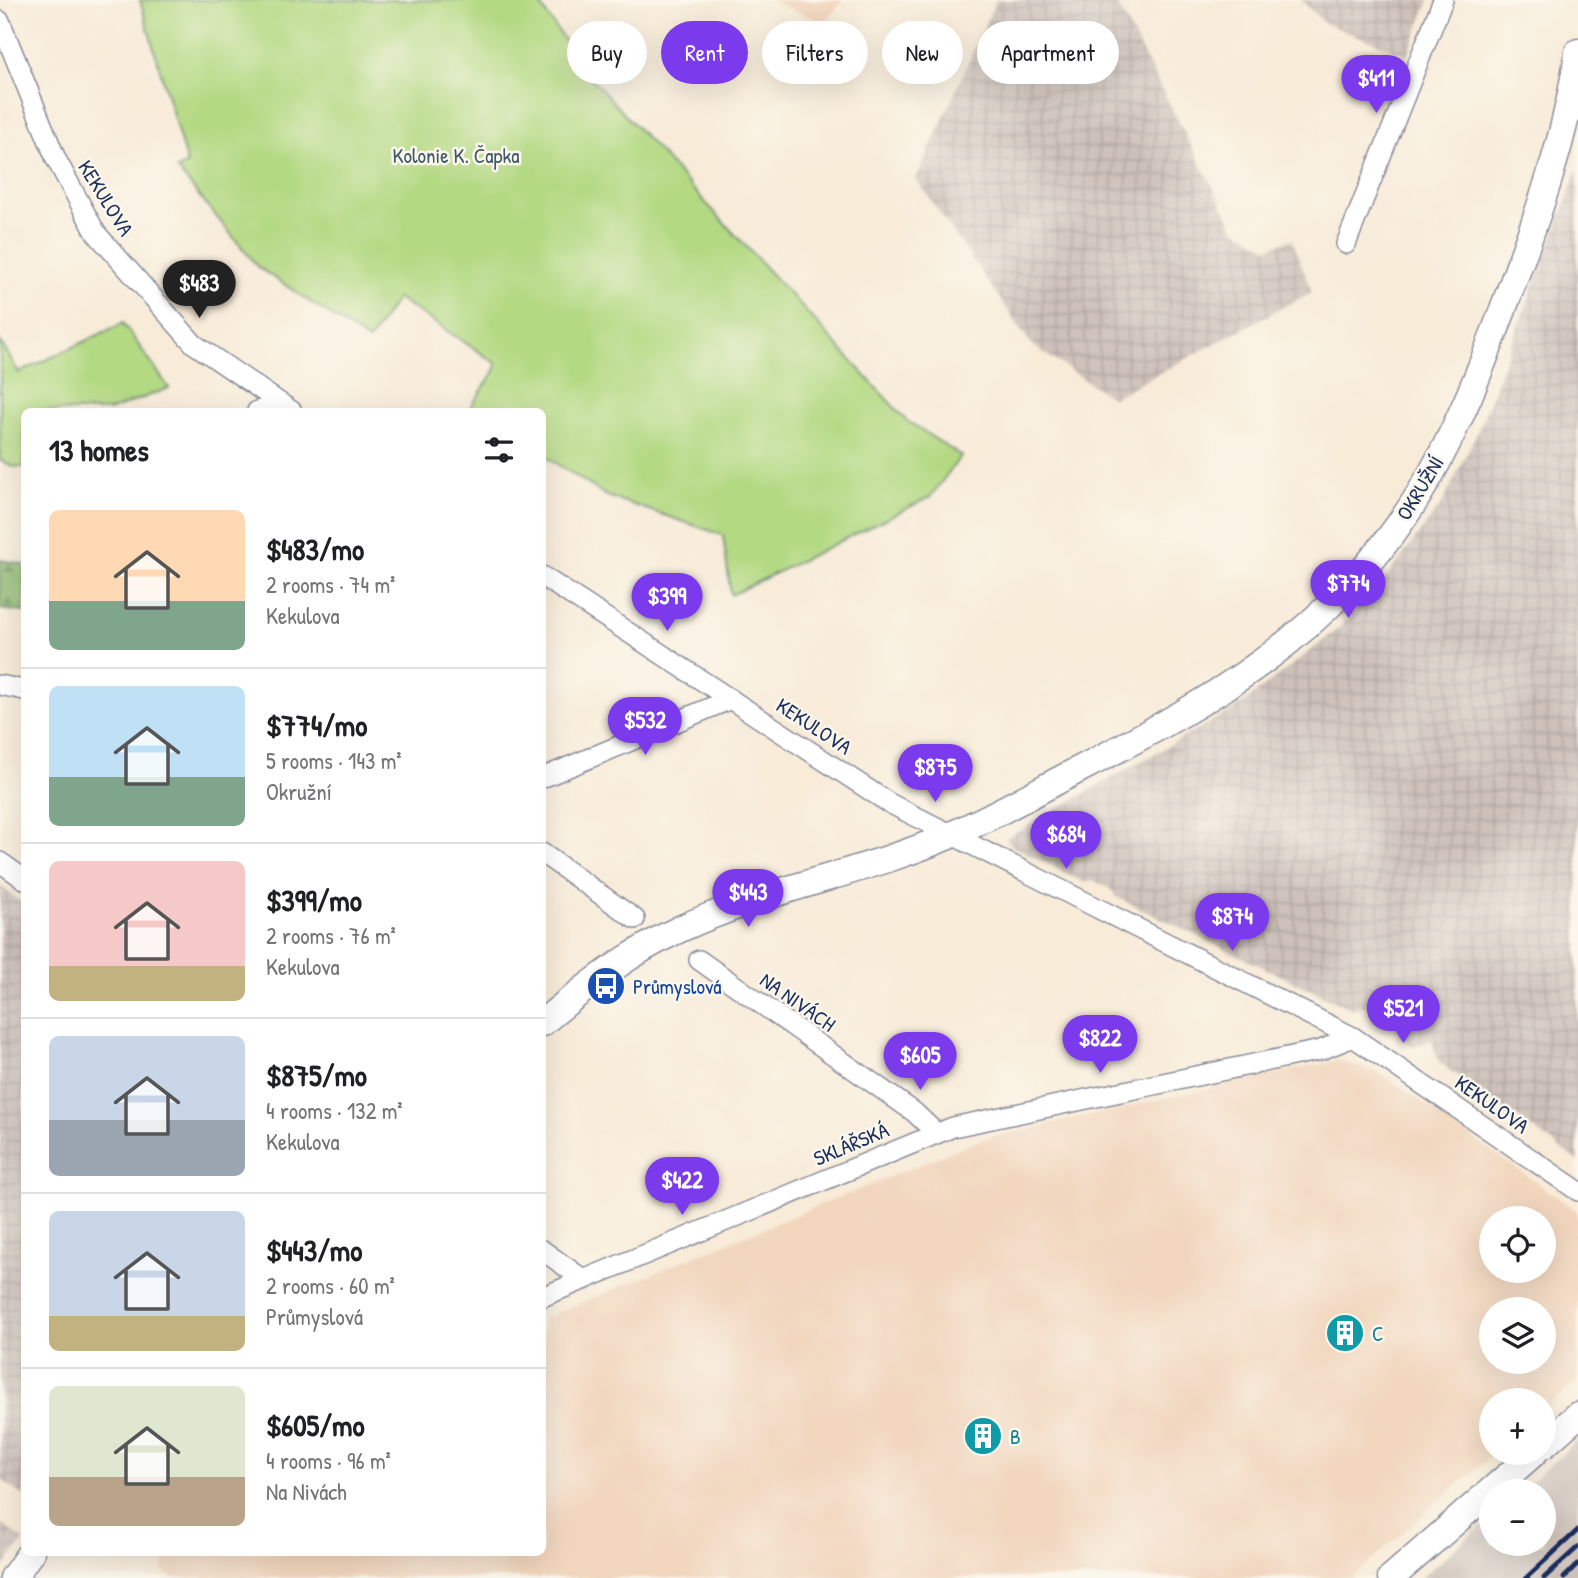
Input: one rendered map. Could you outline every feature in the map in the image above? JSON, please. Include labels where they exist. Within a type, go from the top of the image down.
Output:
[{"type":"street","points":[[1346,244],[1443,0]]},
{"type":"street","name":"KEKULOVA","points":[[0,22],[56,159],[96,233],[194,345],[286,407]]},
{"type":"street","name":"OKRUŽNÍ","points":[[952,835],[1177,719],[1221,693],[1296,637],[1377,554],[1411,506],[1434,467],[1459,421],[1487,353],[1538,216],[1573,89],[1578,52]]},
{"type":"street","name":"KEKULOVA","points":[[546,579],[889,803],[1353,1037],[1578,1191]]},
{"type":"street","points":[[0,685],[21,689]]},
{"type":"street","points":[[546,776],[731,699]]},
{"type":"street","points":[[546,1020],[621,963],[682,928],[952,835]]},
{"type":"street","points":[[546,856],[635,919]]},
{"type":"street","points":[[0,862],[21,877]]},
{"type":"street","name":"NA NIVÁCH","points":[[699,960],[914,1112],[936,1133]]},
{"type":"street","name":"SKLÁŘSKÁ","points":[[546,1295],[936,1133],[974,1122],[1321,1050],[1353,1037]]},
{"type":"street","points":[[546,1253],[584,1280]]},
{"type":"street","points":[[1556,1434],[1578,1415]]},
{"type":"street","points":[[1391,1578],[1520,1465]]},
{"type":"street","points":[[13,1578],[28,1556]]},
{"type":"shaded area","points":[[769,0],[843,0],[827,21],[820,21]]},
{"type":"shaded area","points":[[996,0],[1115,0],[1235,229],[1268,248],[1292,239],[1312,292],[1112,398],[1032,345],[916,179],[958,84],[963,84],[963,74],[977,43],[977,84],[1119,84],[1119,21],[987,21]]},
{"type":"shaded area","points":[[1301,0],[1429,0],[1408,55],[1324,23]]},
{"type":"shaded area","points":[[1578,170],[1578,1161],[1439,1062],[1432,1040],[1413,1046],[1398,1035],[1408,1019],[1425,1019],[1422,996],[1351,1009],[1116,897],[1112,890],[1093,880],[1085,883],[1012,846],[1006,838],[1242,704],[1338,629],[1384,580],[1443,502],[1479,428]]},
{"type":"shaded area","points":[[0,886],[21,902],[21,1494],[0,1479]]},
{"type":"shaded area","points":[[1338,1060],[1382,1074],[1578,1212],[1578,1380],[1556,1399],[1556,1388],[1479,1388],[1479,1465],[1481,1465],[1351,1578],[173,1578],[162,1571],[165,1556],[546,1556],[546,1317],[982,1139]]},
{"type":"shaded area","points":[[1578,1440],[1578,1578],[1421,1578],[1479,1527],[1479,1556],[1556,1556],[1556,1479],[1534,1479],[1550,1465],[1556,1465],[1556,1459]]},
{"type":"shaded area","points":[[0,1523],[21,1538],[21,1544],[0,1572]]},
{"type":"green space","name":"Kolonie K. Čapka","points":[[140,0],[537,0],[567,44],[567,84],[596,84],[906,420],[961,456],[930,497],[731,595],[723,535],[607,496],[546,457],[546,408],[470,408],[496,369],[496,363],[397,298],[369,341],[258,267],[177,169],[187,164]]},
{"type":"green space","points":[[123,323],[169,388],[117,408],[21,408],[21,467],[14,467],[0,460],[0,341],[19,373]]},
{"type":"green space","points":[[0,560],[21,564],[21,612],[0,609]]},
{"type":"railway","points":[[1526,1578],[1578,1530]]},
{"type":"railway","points":[[1544,1578],[1578,1547]]},
{"type":"railway","points":[[1564,1578],[1578,1564]]},
{"type":"place","name":"Průmyslová","points":[[606,986]]},
{"type":"place","name":"C","points":[[1345,1333]]},
{"type":"place","name":"B","points":[[983,1436]]}]
